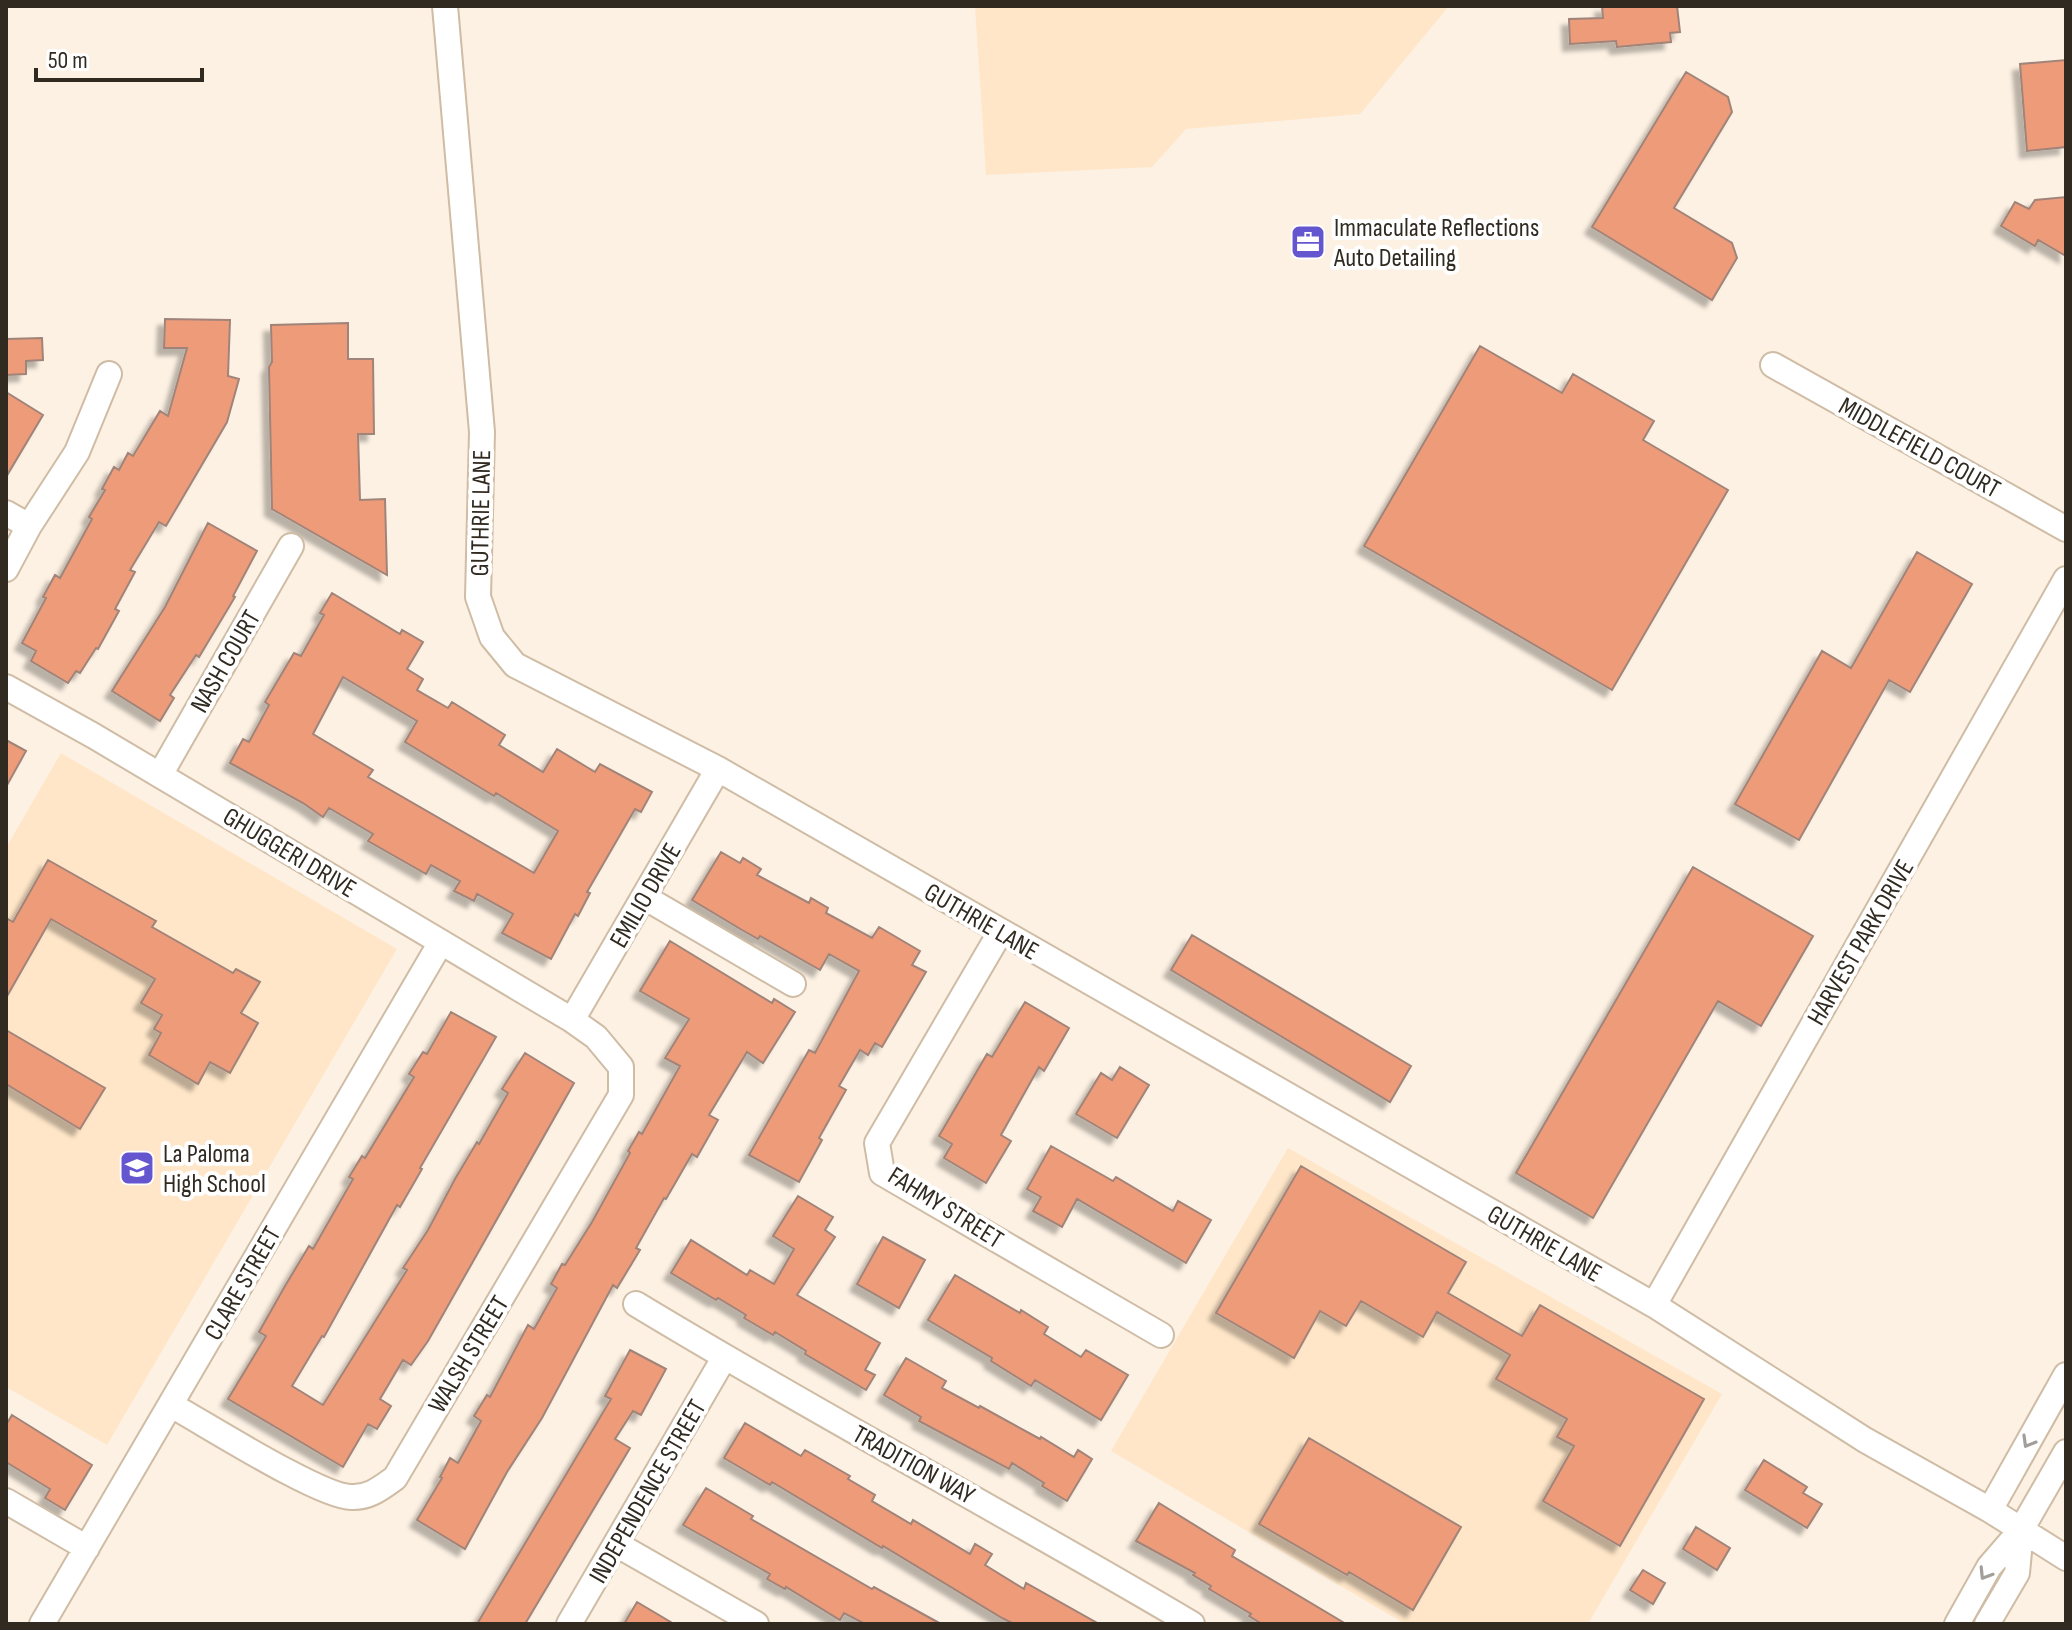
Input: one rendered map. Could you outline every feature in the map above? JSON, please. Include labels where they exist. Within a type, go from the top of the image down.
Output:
[{"type":"street","name":"GUTHRIE LANE","points":[[445,6],[482,432],[478,597],[492,637],[515,665],[718,769],[1654,1305],[1865,1440],[1990,1510],[2066,1558]]},
{"type":"street","name":"MIDDLEFIELD COURT","points":[[1773,365],[2066,529]]},
{"type":"street","points":[[6,569],[29,526],[77,452],[109,374]]},
{"type":"street","points":[[6,513],[29,526]]},
{"type":"street","name":"NASH COURT","points":[[160,775],[291,546]]},
{"type":"street","name":"HARVEST PARK DRIVE","points":[[1654,1305],[2066,579]]},
{"type":"street","name":"GHUGGERI DRIVE","points":[[6,687],[572,1020]]},
{"type":"street","name":"EMILIO DRIVE","points":[[572,1020],[718,769]]},
{"type":"street","points":[[644,897],[793,984]]},
{"type":"street","name":"FAHMY STREET","points":[[1001,931],[877,1143],[882,1173],[1161,1335]]},
{"type":"street","name":"CLARE STREET","points":[[42,1624],[441,942]]},
{"type":"street","name":"WALSH STREET","points":[[171,1405],[316,1486],[350,1498],[375,1493],[395,1478],[621,1095],[621,1067],[596,1037],[572,1020]]},
{"type":"street","name":"TRADITION WAY","points":[[636,1304],[724,1358],[1192,1624]]},
{"type":"street","name":"INDEPENDENCE STREET","points":[[569,1624],[724,1358]]},
{"type":"street","points":[[1990,1510],[2066,1375]]},
{"type":"street","points":[[1957,1624],[1989,1567],[2021,1530],[2066,1452]]},
{"type":"street","points":[[6,1501],[87,1548]]},
{"type":"street","points":[[1987,1624],[2017,1573],[2021,1530]]},
{"type":"street","points":[[616,1544],[756,1624]]},
{"type":"shaded area","points":[[975,6],[1449,6],[1360,114],[1186,129],[1152,167],[986,175]]},
{"type":"shaded area","name":"La Paloma High School","points":[[61,753],[397,949],[107,1445],[6,1387],[6,848]]},
{"type":"shaded area","points":[[1288,1148],[1722,1394],[1588,1624],[1405,1624],[1111,1451]]},
{"type":"building","points":[[1602,6],[1677,6],[1680,32],[1670,33],[1671,42],[1617,47],[1616,41],[1570,44],[1569,19],[1603,18]]},
{"type":"building","points":[[2066,60],[2066,147],[2027,151],[2020,64]]},
{"type":"building","points":[[1686,72],[1728,97],[1732,112],[1674,208],[1732,243],[1737,258],[1712,300],[1592,227]]},
{"type":"building","points":[[2066,197],[2066,256],[2038,240],[2035,246],[2001,226],[2015,202],[2029,209],[2035,200]]},
{"type":"building","points":[[165,319],[230,320],[228,376],[239,379],[227,422],[166,526],[159,522],[130,570],[135,572],[115,609],[119,611],[98,649],[68,683],[31,661],[36,651],[22,643],[55,575],[60,578],[92,519],[89,517],[114,467],[119,470],[128,453],[133,456],[160,411],[168,416],[187,348],[164,348]]},
{"type":"building","points":[[348,323],[348,359],[373,359],[374,434],[358,434],[360,500],[385,499],[387,575],[272,509],[271,325]]},
{"type":"building","points":[[42,338],[43,360],[26,361],[26,374],[6,375],[6,339]]},
{"type":"building","points":[[1480,346],[1562,393],[1573,374],[1654,421],[1643,440],[1728,490],[1612,690],[1364,546]]},
{"type":"building","points":[[6,392],[43,415],[6,477]]},
{"type":"building","points":[[208,523],[257,551],[235,597],[199,657],[196,655],[170,695],[174,698],[160,721],[112,691],[165,607]]},
{"type":"building","points":[[1917,552],[1972,584],[1910,692],[1889,680],[1799,840],[1735,804],[1822,651],[1851,668]]},
{"type":"building","points":[[332,593],[400,634],[402,630],[423,642],[407,669],[423,679],[417,690],[448,708],[452,702],[505,735],[499,745],[543,772],[557,749],[595,772],[600,764],[652,792],[641,812],[635,809],[587,892],[590,893],[578,916],[575,914],[551,959],[502,933],[513,914],[477,894],[474,901],[454,891],[460,881],[431,865],[426,874],[368,841],[373,834],[329,808],[323,817],[230,763],[243,739],[249,742],[269,705],[265,702],[294,653],[301,656],[324,615],[320,613]],"holes":[[[343,677],[417,721],[405,742],[558,831],[534,873],[368,777],[373,770],[313,734]]]},
{"type":"building","points":[[6,740],[26,751],[6,787]]},
{"type":"building","points":[[721,852],[740,863],[743,858],[761,869],[757,875],[809,903],[811,898],[828,908],[826,913],[872,938],[879,927],[920,951],[912,965],[926,972],[882,1047],[875,1043],[868,1055],[860,1050],[839,1086],[846,1090],[799,1182],[749,1155],[809,1050],[815,1053],[859,971],[829,954],[820,970],[760,936],[758,939],[692,900]]},
{"type":"building","points":[[48,860],[156,921],[152,927],[233,973],[236,969],[260,982],[241,1013],[258,1023],[230,1073],[210,1062],[198,1084],[149,1055],[161,1033],[154,1029],[162,1015],[141,1003],[155,979],[51,919],[6,998],[6,918],[13,922]]},
{"type":"building","points":[[1693,867],[1813,936],[1761,1026],[1718,1001],[1593,1218],[1516,1173]]},
{"type":"building","points":[[1192,935],[1411,1066],[1390,1102],[1171,970]]},
{"type":"building","points":[[670,941],[772,1003],[774,999],[795,1012],[763,1063],[747,1052],[709,1115],[718,1120],[697,1157],[692,1154],[664,1198],[636,1248],[640,1250],[617,1288],[613,1285],[542,1418],[507,1472],[465,1549],[417,1520],[450,1458],[458,1463],[481,1421],[474,1416],[487,1395],[490,1397],[528,1325],[534,1329],[557,1288],[551,1284],[562,1264],[565,1265],[592,1222],[630,1153],[628,1151],[639,1132],[642,1134],[680,1066],[665,1058],[689,1019],[640,991]]},
{"type":"building","points":[[1025,1002],[1069,1028],[1044,1071],[1039,1067],[1001,1135],[1011,1141],[986,1183],[944,1158],[952,1144],[939,1136],[987,1054],[992,1057]]},
{"type":"building","points":[[451,1012],[496,1037],[400,1207],[397,1205],[324,1337],[292,1386],[323,1405],[407,1270],[403,1268],[508,1093],[502,1089],[525,1053],[574,1083],[428,1341],[411,1365],[403,1360],[380,1399],[391,1406],[377,1429],[368,1424],[343,1467],[228,1399],[266,1336],[259,1332],[285,1286],[309,1246],[313,1249],[353,1179],[349,1177],[362,1156],[365,1158],[414,1077],[409,1074],[423,1052],[427,1054]]},
{"type":"building","points":[[6,1030],[105,1088],[80,1129],[6,1084]]},
{"type":"building","points":[[1120,1067],[1149,1085],[1117,1138],[1076,1114],[1101,1073],[1112,1080]]},
{"type":"building","points":[[1051,1146],[1113,1181],[1116,1177],[1173,1211],[1178,1201],[1211,1220],[1186,1263],[1077,1199],[1062,1227],[1033,1211],[1041,1197],[1027,1189]]},
{"type":"building","points":[[1301,1166],[1466,1262],[1448,1293],[1522,1336],[1540,1305],[1704,1399],[1620,1546],[1543,1501],[1574,1446],[1557,1437],[1567,1419],[1496,1379],[1510,1355],[1437,1312],[1423,1337],[1361,1301],[1346,1326],[1320,1311],[1294,1358],[1216,1313]]},
{"type":"building","points":[[798,1196],[833,1217],[825,1230],[835,1237],[797,1295],[880,1343],[865,1370],[875,1375],[866,1390],[805,1354],[806,1351],[775,1332],[773,1335],[744,1318],[746,1315],[671,1273],[691,1240],[747,1275],[750,1270],[774,1284],[794,1249],[773,1236]]},
{"type":"building","points":[[883,1237],[925,1260],[899,1308],[857,1284]]},
{"type":"building","points":[[955,1275],[1048,1327],[1044,1334],[1081,1357],[1086,1350],[1128,1375],[1101,1420],[1035,1380],[1031,1386],[991,1361],[992,1358],[928,1320]]},
{"type":"building","points":[[630,1350],[666,1369],[641,1415],[633,1411],[615,1439],[630,1448],[525,1624],[477,1624],[611,1399],[605,1396]]},
{"type":"building","points":[[906,1358],[946,1381],[942,1388],[1041,1437],[1074,1457],[1078,1450],[1092,1459],[1067,1501],[1012,1463],[1009,1469],[919,1421],[921,1417],[884,1395]]},
{"type":"building","points":[[12,1415],[92,1465],[65,1510],[45,1498],[50,1489],[6,1462],[6,1425]]},
{"type":"building","points":[[745,1423],[801,1456],[805,1450],[850,1476],[848,1479],[875,1495],[872,1501],[911,1524],[913,1520],[970,1554],[975,1544],[992,1554],[985,1565],[1024,1589],[1026,1583],[1099,1624],[1014,1624],[1002,1618],[772,1482],[770,1485],[724,1458]]},
{"type":"building","points":[[1309,1438],[1461,1527],[1413,1610],[1259,1524]]},
{"type":"building","points":[[1764,1460],[1807,1487],[1803,1493],[1822,1504],[1807,1528],[1745,1490]]},
{"type":"building","points":[[706,1488],[753,1516],[751,1519],[872,1589],[874,1587],[941,1624],[865,1624],[844,1613],[840,1620],[767,1579],[770,1574],[683,1525]]},
{"type":"building","points":[[1159,1503],[1235,1550],[1232,1556],[1346,1624],[1262,1624],[1249,1616],[1251,1614],[1209,1589],[1211,1586],[1193,1575],[1195,1573],[1136,1541]]},
{"type":"building","points":[[1696,1527],[1730,1548],[1717,1570],[1683,1549]]},
{"type":"building","points":[[1643,1570],[1665,1583],[1653,1604],[1630,1590]]},
{"type":"building","points":[[637,1602],[674,1624],[624,1624]]},
{"type":"place","name":"Immaculate Reflections Auto Detailing","points":[[1308,242]]},
{"type":"place","name":"La Paloma High School","points":[[137,1168]]}]
